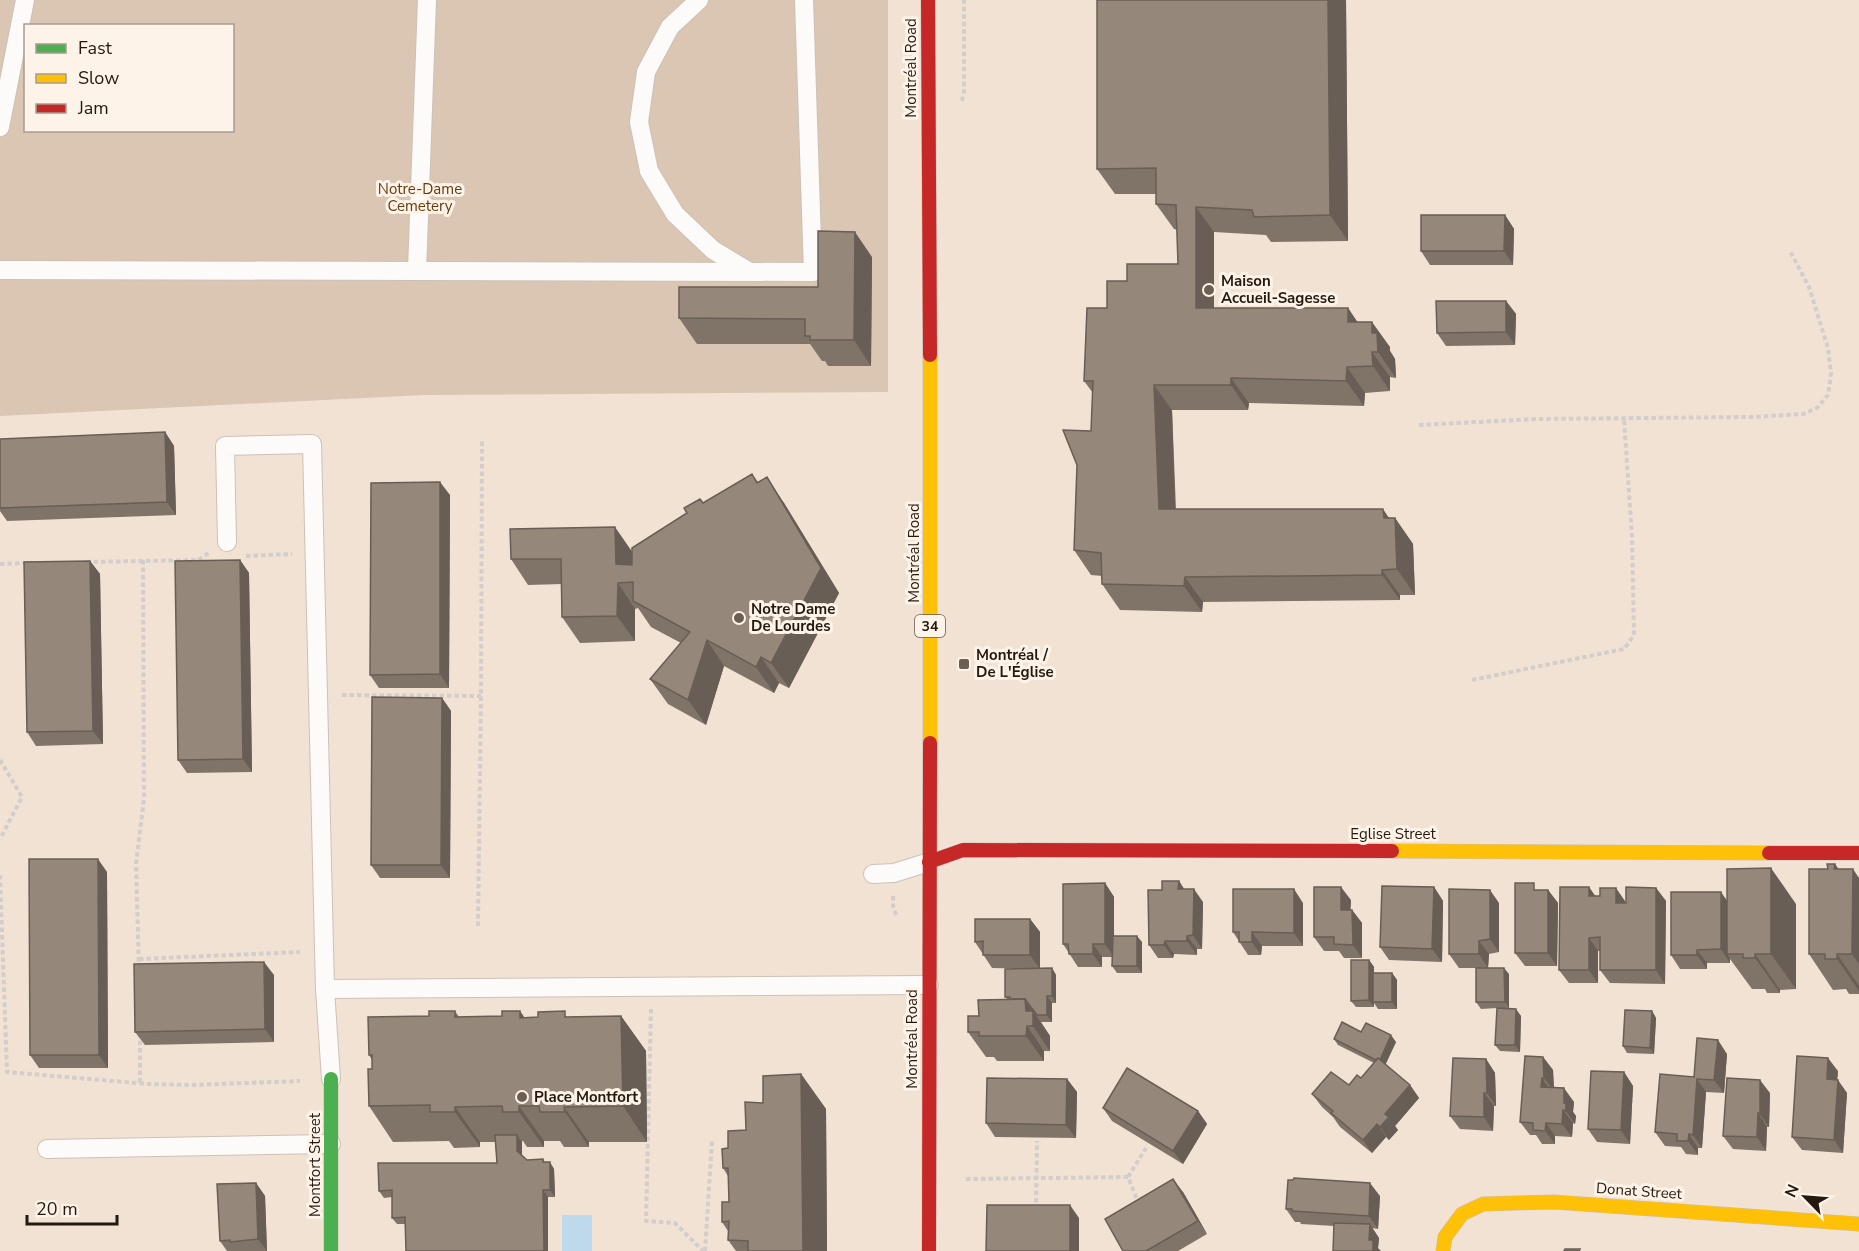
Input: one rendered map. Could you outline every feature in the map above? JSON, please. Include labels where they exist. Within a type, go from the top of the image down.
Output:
[{"type":"street","name":"Montréal Road","points":[[928,0],[929,1251]]},
{"type":"street","name":"Eglise Street","points":[[929,862],[963,850],[1859,853]]},
{"type":"street","name":"Montfort Street","points":[[331,1079],[331,1251]]},
{"type":"street","name":"Donat Street","points":[[1443,1251],[1446,1237],[1462,1214],[1482,1204],[1554,1202],[1859,1224]]},
{"type":"lane","points":[[0,128],[25,0]]},
{"type":"lane","points":[[417,270],[427,0]]},
{"type":"lane","points":[[699,0],[670,27],[646,72],[639,122],[649,171],[675,214],[713,250],[749,272]]},
{"type":"lane","points":[[0,270],[813,272],[804,0]]},
{"type":"lane","points":[[227,542],[225,446],[312,444],[325,989],[331,1079]]},
{"type":"lane","points":[[873,874],[894,873],[929,862]]},
{"type":"lane","points":[[325,989],[928,985]]},
{"type":"lane","points":[[47,1149],[331,1144]]},
{"type":"path","points":[[1419,425],[1537,419],[1751,417],[1803,414],[1817,408],[1828,395],[1831,374],[1828,348],[1809,287],[1790,250]]},
{"type":"path","points":[[1472,680],[1624,649],[1634,635],[1632,536],[1624,418]]},
{"type":"path","points":[[478,926],[482,696],[482,441]]},
{"type":"path","points":[[83,562],[198,560],[227,542],[240,556],[314,553]]},
{"type":"path","points":[[139,970],[136,864],[144,799],[143,560]]},
{"type":"path","points":[[0,564],[36,563]]},
{"type":"path","points":[[318,695],[482,696]]},
{"type":"path","points":[[0,760],[22,797],[0,839]]},
{"type":"path","points":[[0,874],[7,1072],[140,1084],[215,1085],[331,1079]]},
{"type":"path","points":[[139,958],[324,951]]},
{"type":"path","points":[[651,986],[646,1221],[675,1223],[704,1251]]},
{"type":"path","points":[[140,1027],[140,1084]]},
{"type":"path","points":[[704,1251],[712,1141]]},
{"type":"path","points":[[1036,1213],[1037,1141]]},
{"type":"path","points":[[1128,1177],[1146,1148]]},
{"type":"path","points":[[966,1179],[1128,1177]]},
{"type":"path","points":[[1128,1177],[1141,1208]]},
{"type":"green space","name":"Notre-Dame Cemetery","points":[[0,0],[888,0],[888,392],[424,395],[0,416]]},
{"type":"water","points":[[562,1215],[592,1215],[592,1251],[562,1251]]},
{"type":"building","points":[[1097,0],[1328,0],[1330,215],[1254,217],[1252,210],[1196,207],[1196,308],[1348,308],[1348,322],[1372,322],[1372,333],[1377,333],[1378,352],[1372,352],[1373,366],[1347,367],[1346,381],[1231,378],[1231,385],[1154,385],[1159,509],[1383,509],[1384,518],[1395,518],[1397,569],[1382,570],[1382,575],[1185,577],[1184,586],[1102,584],[1101,553],[1074,550],[1077,465],[1063,430],[1091,431],[1093,381],[1084,381],[1087,308],[1107,308],[1107,281],[1127,281],[1127,264],[1178,264],[1176,205],[1156,204],[1156,168],[1097,169]]},
{"type":"building","points":[[1421,215],[1505,215],[1504,251],[1421,251]]},
{"type":"building","points":[[818,231],[855,232],[854,340],[810,340],[810,336],[805,336],[805,319],[679,318],[679,287],[818,287]]},
{"type":"building","points":[[1436,301],[1506,301],[1506,332],[1437,333]]},
{"type":"building","points":[[165,432],[167,502],[0,508],[0,439]]},
{"type":"building","name":"Notre Dame De Lourdes","points":[[752,474],[757,483],[767,477],[821,568],[771,663],[761,657],[756,667],[707,640],[688,700],[650,679],[690,632],[633,601],[633,582],[618,583],[617,616],[562,617],[561,559],[511,559],[510,529],[615,527],[616,564],[632,565],[632,548],[687,513],[684,508],[700,499],[703,503]]},
{"type":"building","points":[[440,482],[440,674],[370,675],[371,483]]},
{"type":"building","points":[[240,560],[243,759],[178,760],[175,561]]},
{"type":"building","points":[[90,561],[93,731],[27,732],[24,562]]},
{"type":"building","points":[[372,697],[442,698],[441,865],[371,865]]},
{"type":"building","points":[[29,859],[98,859],[99,1055],[30,1055]]},
{"type":"building","points":[[1827,864],[1835,864],[1834,869],[1853,869],[1852,954],[1837,954],[1837,959],[1825,959],[1825,954],[1809,954],[1809,869],[1828,869]]},
{"type":"building","points":[[1771,868],[1771,954],[1755,954],[1755,958],[1743,958],[1743,954],[1727,954],[1727,869]]},
{"type":"building","points":[[1162,881],[1179,881],[1178,889],[1194,889],[1193,935],[1187,936],[1187,941],[1165,941],[1164,945],[1149,945],[1148,890],[1162,890]]},
{"type":"building","points":[[1105,883],[1105,944],[1093,944],[1093,954],[1069,954],[1068,944],[1063,944],[1063,884]]},
{"type":"building","points":[[1515,883],[1534,883],[1534,890],[1548,890],[1548,953],[1515,953]]},
{"type":"building","points":[[1382,886],[1434,887],[1432,949],[1380,947]]},
{"type":"building","points":[[1314,887],[1341,887],[1341,910],[1352,910],[1353,945],[1334,944],[1334,937],[1314,937]]},
{"type":"building","points":[[1560,887],[1589,887],[1589,896],[1600,896],[1600,888],[1616,888],[1616,903],[1626,903],[1626,887],[1656,888],[1656,970],[1600,970],[1600,937],[1589,938],[1589,970],[1559,970]]},
{"type":"building","points":[[1233,889],[1294,889],[1294,933],[1252,932],[1252,942],[1239,942],[1239,932],[1233,932]]},
{"type":"building","points":[[1449,889],[1490,890],[1490,939],[1479,941],[1479,954],[1449,954]]},
{"type":"building","points":[[1671,892],[1721,892],[1721,949],[1697,950],[1697,955],[1671,955]]},
{"type":"building","points":[[975,919],[1030,919],[1030,955],[983,955],[983,941],[975,942]]},
{"type":"building","points":[[1113,936],[1137,936],[1137,966],[1112,966]]},
{"type":"building","points":[[1351,960],[1369,960],[1369,1000],[1351,1001]]},
{"type":"building","points":[[264,962],[265,1029],[135,1032],[134,964]]},
{"type":"building","points":[[1052,968],[1052,996],[1047,996],[1047,1015],[1037,1015],[1025,999],[1005,997],[1005,969]]},
{"type":"building","points":[[1476,968],[1504,968],[1505,1002],[1476,1002]]},
{"type":"building","points":[[1373,973],[1392,973],[1392,1002],[1373,1002]]},
{"type":"building","points":[[1025,999],[1026,1011],[1033,1011],[1033,1026],[1027,1026],[1026,1036],[979,1036],[979,1032],[968,1032],[968,1016],[979,1016],[978,1000]]},
{"type":"building","points":[[1497,1008],[1516,1009],[1515,1045],[1495,1045]]},
{"type":"building","points":[[1625,1010],[1652,1011],[1650,1048],[1623,1046]]},
{"type":"building","points":[[429,1011],[455,1011],[455,1017],[502,1016],[502,1011],[520,1011],[520,1018],[538,1017],[538,1012],[565,1011],[565,1017],[621,1016],[623,1106],[564,1107],[565,1112],[540,1112],[539,1106],[519,1106],[519,1112],[503,1112],[502,1106],[455,1107],[455,1112],[430,1112],[430,1105],[369,1106],[368,1069],[372,1069],[372,1055],[369,1055],[368,1017],[429,1016]]},
{"type":"building","points":[[1342,1022],[1361,1032],[1366,1023],[1391,1035],[1380,1060],[1334,1039]]},
{"type":"building","points":[[1697,1038],[1718,1040],[1714,1080],[1697,1079],[1693,1135],[1689,1134],[1688,1141],[1677,1141],[1677,1134],[1655,1132],[1660,1074],[1694,1077]]},
{"type":"building","points":[[1525,1056],[1543,1057],[1544,1078],[1542,1078],[1541,1087],[1564,1088],[1566,1111],[1563,1110],[1562,1124],[1546,1123],[1545,1131],[1533,1130],[1533,1123],[1520,1122]]},
{"type":"building","points":[[1797,1056],[1828,1058],[1827,1079],[1838,1080],[1834,1140],[1792,1137]]},
{"type":"building","points":[[1378,1058],[1410,1085],[1385,1114],[1389,1117],[1380,1127],[1377,1124],[1363,1140],[1312,1094],[1331,1072],[1349,1085],[1357,1075],[1361,1078]]},
{"type":"building","points":[[1453,1058],[1486,1059],[1487,1093],[1484,1093],[1484,1117],[1450,1116]]},
{"type":"building","points":[[1127,1068],[1198,1111],[1173,1151],[1103,1108]]},
{"type":"building","points":[[1591,1071],[1624,1072],[1621,1130],[1588,1129]]},
{"type":"building","points":[[801,1074],[803,1251],[748,1251],[748,1241],[728,1240],[729,1221],[722,1222],[722,1202],[729,1202],[728,1168],[723,1168],[722,1149],[728,1148],[728,1131],[746,1130],[745,1102],[763,1103],[763,1076]]},
{"type":"building","points":[[987,1078],[1067,1079],[1066,1125],[986,1123]]},
{"type":"building","points":[[1727,1078],[1760,1080],[1757,1137],[1723,1136]]},
{"type":"building","points":[[495,1135],[517,1135],[517,1151],[527,1160],[543,1159],[543,1162],[550,1162],[550,1190],[543,1190],[544,1251],[406,1251],[405,1217],[392,1218],[392,1190],[379,1191],[378,1163],[497,1163]]},
{"type":"building","points":[[1294,1178],[1370,1183],[1369,1216],[1286,1209],[1288,1180]]},
{"type":"building","points":[[1173,1179],[1198,1221],[1146,1251],[1123,1251],[1105,1219]]},
{"type":"building","points":[[256,1183],[258,1239],[220,1241],[217,1184]]},
{"type":"building","points":[[987,1205],[1070,1205],[1070,1251],[986,1251]]},
{"type":"building","points":[[1334,1223],[1370,1224],[1369,1240],[1373,1240],[1373,1251],[1333,1251]]},
{"type":"building","points":[[1565,1249],[1580,1249],[1579,1251],[1564,1251]]},
{"type":"traffic: fast","points":[[331,1079],[331,1251]]},
{"type":"traffic: slow","points":[[930,355],[930,743]]},
{"type":"traffic: slow","points":[[1392,851],[1769,853]]},
{"type":"traffic: slow","points":[[1443,1251],[1445,1237],[1462,1214],[1483,1204],[1554,1202],[1859,1224]]},
{"type":"traffic: jam","points":[[928,0],[930,355]]},
{"type":"traffic: jam","points":[[929,1251],[930,743]]},
{"type":"traffic: jam","points":[[929,862],[963,850],[1392,851]]},
{"type":"traffic: jam","points":[[1769,853],[1859,853]]},
{"type":"place","name":"Maison Accueil-Sagesse","points":[[1209,290]]},
{"type":"place","name":"Notre Dame De Lourdes","points":[[739,618]]},
{"type":"place","name":"Montréal / De L'Église","points":[[964,664]]},
{"type":"place","name":"Place Montfort","points":[[522,1097]]}]
